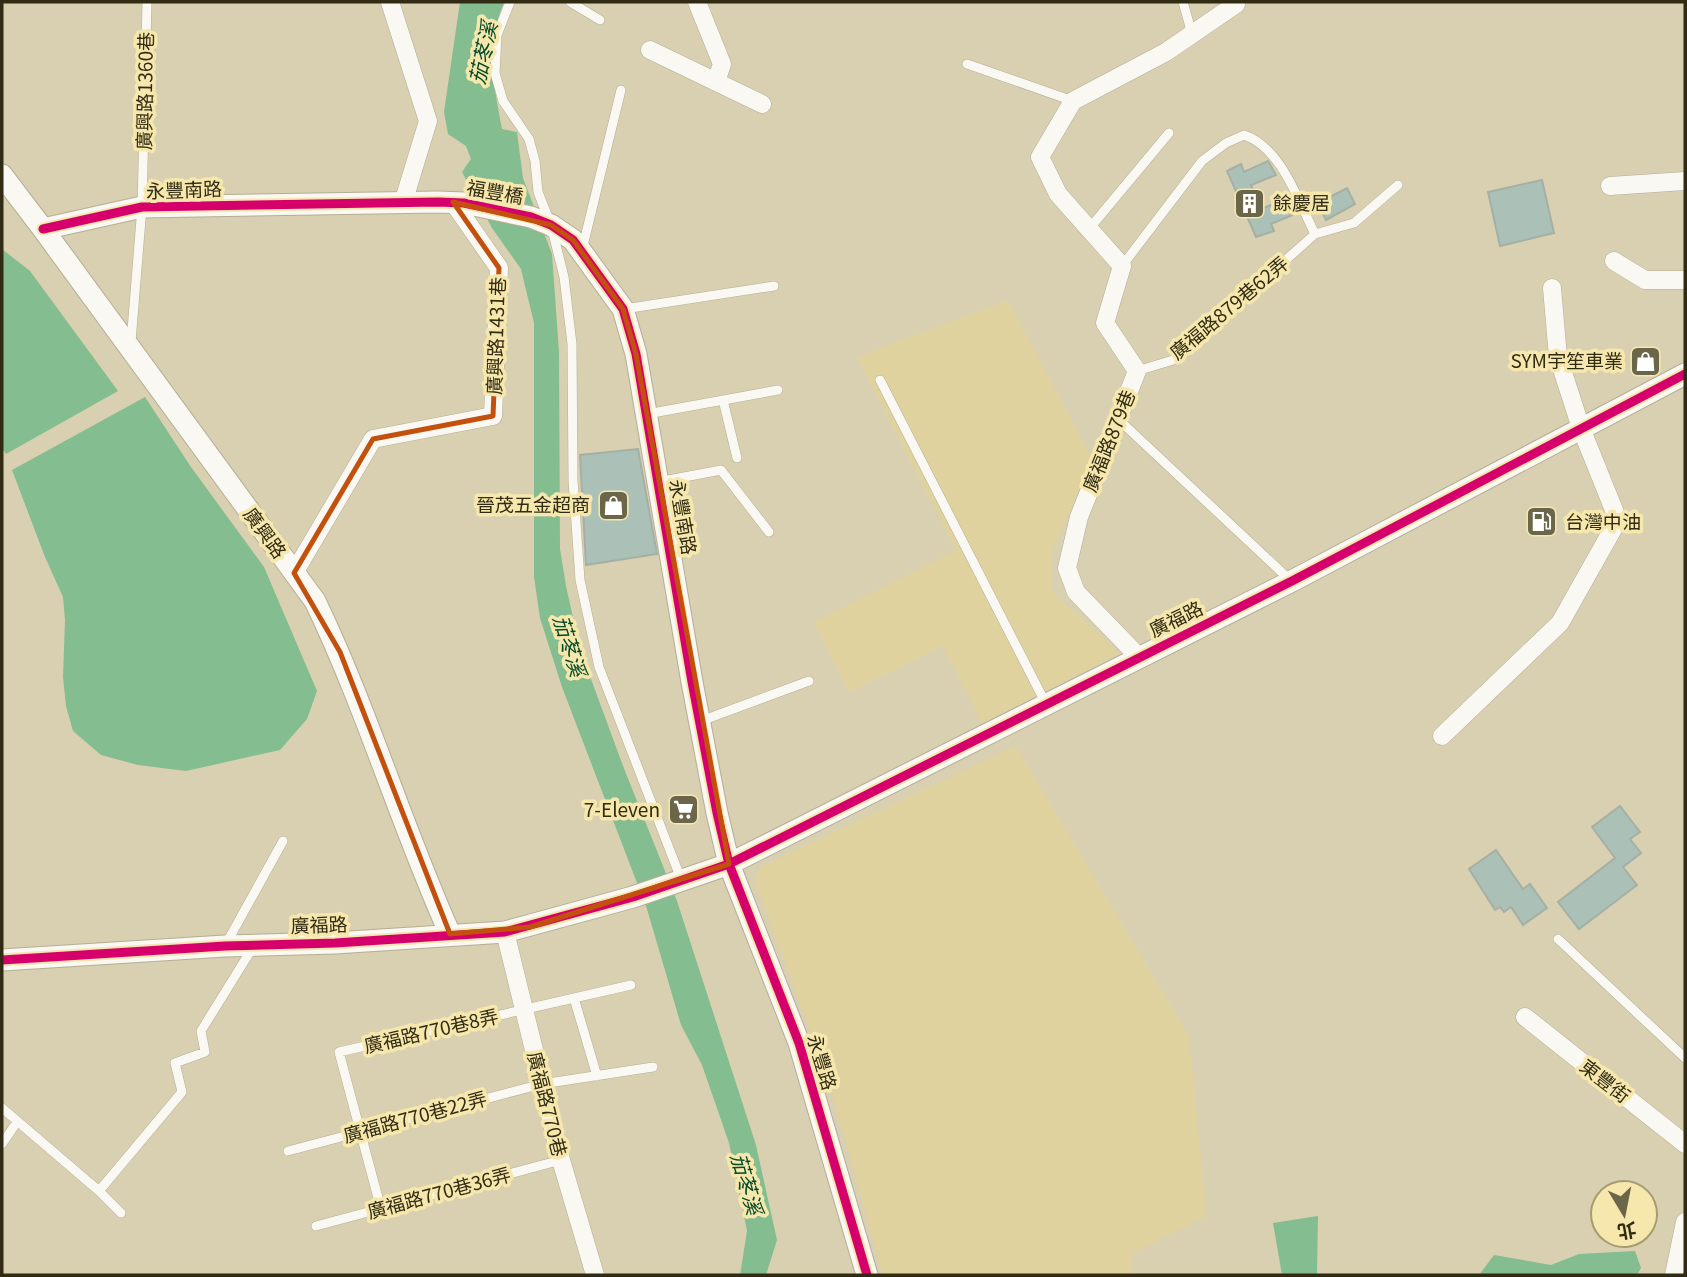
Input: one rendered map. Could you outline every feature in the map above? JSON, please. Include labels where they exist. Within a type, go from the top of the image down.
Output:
[{"type":"street","points":[[390,2],[428,121],[403,203]]},
{"type":"street","points":[[698,2],[722,64],[716,82]]},
{"type":"street","points":[[1122,266],[1058,194],[1040,157],[1073,101],[1166,52],[1236,2]]},
{"type":"street","points":[[650,50],[762,104]]},
{"type":"street","name":"廣興路","points":[[2,175],[315,601],[340,652],[416,857],[450,934]]},
{"type":"street","points":[[1610,186],[1685,181]]},
{"type":"street","name":"永豐南路","points":[[43,229],[142,207],[453,202]]},
{"type":"street","name":"福豐橋","points":[[453,202],[541,221]]},
{"type":"street","name":"廣興路1431巷","points":[[294,573],[373,439],[493,416],[499,268],[453,202]]},
{"type":"street","name":"永豐南路","points":[[541,221],[573,240],[582,251],[622,309],[636,354],[699,722],[729,864]]},
{"type":"street","points":[[1614,261],[1645,280],[1685,280]]},
{"type":"street","name":"廣福路879巷","points":[[1122,266],[1105,323],[1137,371],[1079,517],[1066,568],[1076,592],[1139,657]]},
{"type":"street","points":[[1442,736],[1560,623],[1618,520],[1581,428],[1558,357],[1552,288]]},
{"type":"street","name":"廣福路","points":[[2,960],[505,932],[633,897],[729,864],[1292,582],[1685,374]]},
{"type":"street","name":"永豐路","points":[[729,864],[799,1043],[867,1275]]},
{"type":"street","name":"廣福路770巷","points":[[505,932],[561,1160],[595,1275]]},
{"type":"street","name":"東豐街","points":[[1525,1017],[1685,1144]]},
{"type":"street","points":[[1674,1275],[1683,1242],[1685,1222]]},
{"type":"lane","name":"廣興路1360巷","points":[[130,347],[142,207],[147,2]]},
{"type":"lane","points":[[510,2],[497,35],[495,73],[503,101],[529,139],[535,161],[541,221],[564,277],[572,344],[573,480],[580,580],[599,667],[678,881]]},
{"type":"lane","points":[[570,2],[600,20]]},
{"type":"lane","points":[[1183,2],[1192,34]]},
{"type":"lane","points":[[967,64],[1073,101]]},
{"type":"lane","points":[[582,251],[621,90]]},
{"type":"lane","points":[[1089,229],[1170,133]]},
{"type":"lane","points":[[1122,266],[1202,161],[1226,143],[1244,135],[1253,138],[1271,153],[1315,234],[1354,223],[1398,184]]},
{"type":"lane","name":"廣福路879巷62弄","points":[[1137,371],[1173,360],[1315,234]]},
{"type":"lane","points":[[622,309],[774,286]]},
{"type":"lane","points":[[880,380],[1046,704]]},
{"type":"lane","points":[[647,414],[778,390]]},
{"type":"lane","points":[[723,400],[737,458]]},
{"type":"lane","points":[[1118,419],[1292,582]]},
{"type":"lane","points":[[659,482],[721,470],[769,532]]},
{"type":"lane","points":[[699,722],[809,681]]},
{"type":"lane","points":[[225,946],[283,841]]},
{"type":"lane","points":[[1559,940],[1685,1058]]},
{"type":"lane","points":[[99,1191],[182,1092],[175,1063],[205,1052],[201,1031],[254,945]]},
{"type":"lane","name":"廣福路770巷8弄","points":[[362,1131],[339,1052],[631,985]]},
{"type":"lane","points":[[574,998],[597,1076]]},
{"type":"lane","name":"廣福路770巷22弄","points":[[288,1151],[542,1084],[653,1067]]},
{"type":"lane","points":[[2,1108],[121,1213]]},
{"type":"lane","points":[[2,1144],[18,1122]]},
{"type":"lane","points":[[362,1131],[381,1209]]},
{"type":"lane","name":"廣福路770巷36弄","points":[[316,1226],[561,1160]]},
{"type":"highlighted area","points":[[453,202],[551,225],[573,240],[623,309],[636,354],[729,864],[530,927],[450,934],[340,652],[294,573],[373,439],[493,416],[499,268]]},
{"type":"shaded area","points":[[1008,300],[1092,459],[1052,553],[1051,585],[1056,596],[1120,653],[982,723],[943,646],[849,692],[814,622],[956,550],[857,357]]},
{"type":"shaded area","points":[[1016,746],[1189,1036],[1207,1216],[1132,1254],[1131,1275],[883,1275],[829,1082],[755,881],[761,867]]},
{"type":"water","name":"茄苳溪","points":[[460,2],[504,2],[498,18],[493,50],[494,80],[502,129],[517,132],[523,178],[552,254],[559,352],[560,549],[566,586],[580,649],[677,901],[756,1145],[777,1240],[766,1275],[740,1275],[747,1231],[729,1143],[702,1065],[681,1025],[647,909],[562,687],[540,618],[534,577],[534,323],[521,269],[492,228],[462,172],[471,159],[466,146],[448,134],[444,112]]},
{"type":"water","points":[[2,249],[30,271],[118,391],[6,454],[2,448]]},
{"type":"water","points":[[145,397],[191,467],[264,567],[317,691],[307,719],[280,750],[186,771],[138,765],[101,755],[73,731],[66,706],[63,677],[63,597],[12,470]]},
{"type":"water","points":[[1318,1216],[1317,1275],[1282,1275],[1273,1223]]},
{"type":"water","points":[[1635,1251],[1641,1268],[1637,1275],[1479,1275],[1494,1255],[1551,1265],[1579,1254]]},
{"type":"building","name":"餘慶居","points":[[1268,161],[1276,175],[1251,185],[1261,209],[1288,198],[1295,214],[1271,224],[1274,231],[1256,237],[1227,171],[1241,164],[1244,172]]},
{"type":"building","points":[[1542,180],[1554,233],[1500,246],[1488,192]]},
{"type":"building","points":[[1347,188],[1355,204],[1326,220],[1318,203]]},
{"type":"building","name":"晉茂五金超商","points":[[638,449],[657,554],[586,565],[580,455]]},
{"type":"building","points":[[1620,806],[1640,832],[1630,839],[1641,853],[1623,867],[1637,885],[1579,929],[1558,902],[1615,858],[1592,827]]},
{"type":"building","points":[[1496,850],[1523,889],[1530,884],[1547,908],[1523,925],[1511,907],[1504,912],[1500,907],[1495,910],[1469,869]]},
{"type":"cycle path","points":[[43,229],[142,207],[438,202],[464,203],[531,217],[551,225],[573,240],[623,309],[636,354],[692,682],[729,864],[799,1043],[867,1275]]},
{"type":"cycle path","points":[[2,960],[505,932],[633,897],[729,864],[1292,581],[1685,374]]},
{"type":"place","name":"餘慶居","points":[[1250,203]]},
{"type":"place","name":"SYM宇笙車業","points":[[1646,361]]},
{"type":"place","name":"晉茂五金超商","points":[[613,505]]},
{"type":"place","name":"台灣中油","points":[[1542,522]]},
{"type":"place","name":"7-Eleven","points":[[683,810]]}]
